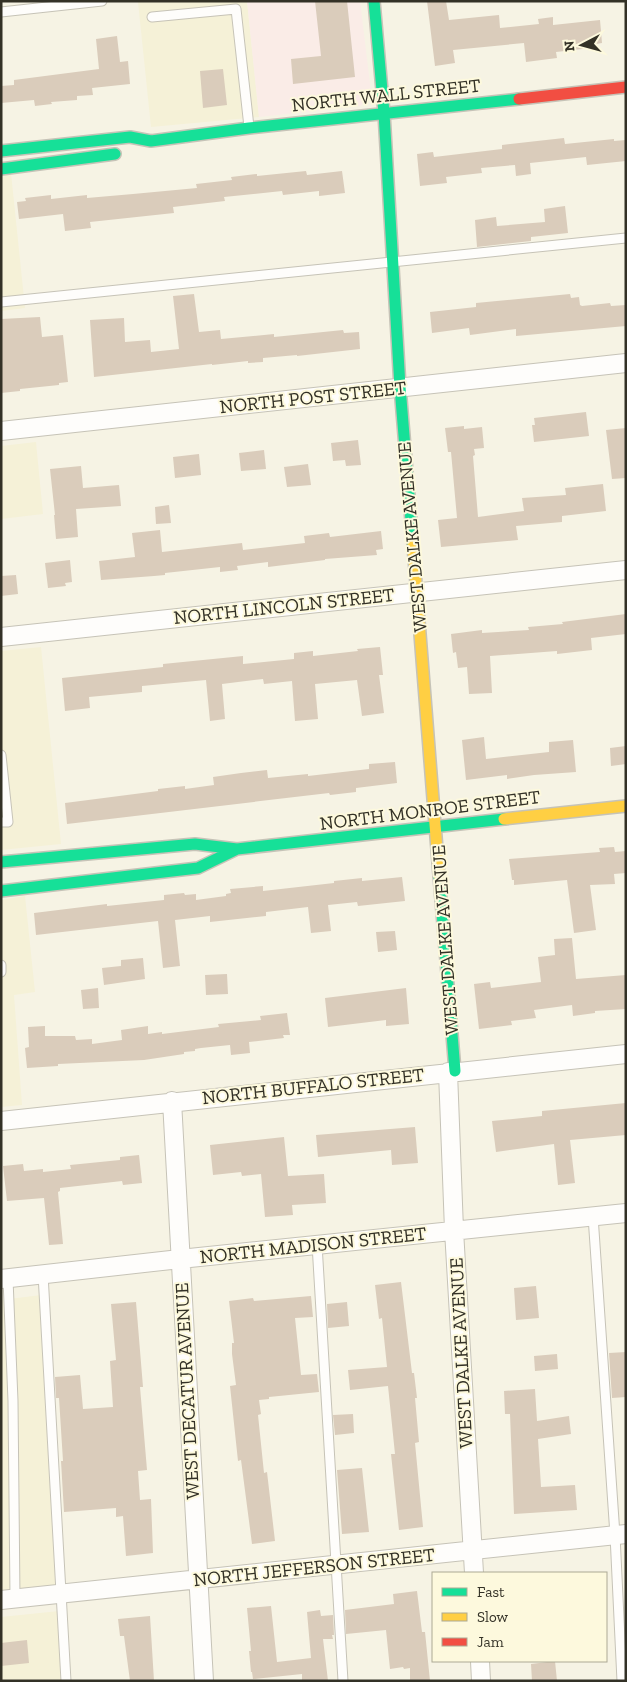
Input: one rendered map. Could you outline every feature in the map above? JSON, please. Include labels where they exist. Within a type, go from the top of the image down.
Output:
[{"type":"street","name":"WEST DALKE AVENUE","points":[[374,1],[384,113],[400,387],[437,828],[452,1072],[454,1230],[474,1572]]},
{"type":"street","name":"NORTH WALL STREET","points":[[1,150],[130,137],[151,141],[250,128],[626,87]]},
{"type":"street","name":"NORTH WALL STREET","points":[[1,169],[130,153],[151,141]]},
{"type":"street","name":"NORTH POST STREET","points":[[1,431],[626,363]]},
{"type":"street","name":"NORTH LINCOLN STREET","points":[[1,637],[626,570]]},
{"type":"street","name":"NORTH MONROE STREET","points":[[1,862],[195,844],[237,849],[626,806]]},
{"type":"street","name":"NORTH MONROE STREET","points":[[1,891],[198,868],[237,849]]},
{"type":"street","name":"NORTH BUFFALO STREET","points":[[1,1121],[172,1101],[626,1054]]},
{"type":"street","name":"WEST DECATUR AVENUE","points":[[172,1101],[204,1681]]},
{"type":"street","name":"NORTH MADISON STREET","points":[[5,1279],[318,1244],[626,1213]]},
{"type":"street","name":"NORTH JEFFERSON STREET","points":[[8,1599],[621,1534]]},
{"type":"street","points":[[480,1662],[481,1681]]},
{"type":"lane","points":[[1,12],[102,1]]},
{"type":"lane","points":[[152,17],[236,9],[250,128]]},
{"type":"lane","points":[[1,302],[626,238]]},
{"type":"lane","points":[[1,755],[8,822],[1,822]]},
{"type":"lane","points":[[1,966],[1,972]]},
{"type":"lane","points":[[593,1216],[621,1534],[622,1681]]},
{"type":"lane","points":[[318,1244],[342,1681]]},
{"type":"lane","points":[[43,1274],[66,1681]]},
{"type":"lane","points":[[5,1279],[13,1401],[8,1599]]},
{"type":"shaded area","points":[[247,1],[259,117],[151,127],[138,2]]},
{"type":"shaded area","points":[[247,1],[360,1],[371,92],[369,99],[360,106],[259,117]]},
{"type":"shaded area","points":[[11,173],[25,308],[1,311],[1,174]]},
{"type":"shaded area","points":[[36,442],[43,514],[1,519],[1,446]]},
{"type":"shaded area","points":[[41,647],[61,844],[1,850],[1,651]]},
{"type":"shaded area","points":[[25,896],[35,992],[14,995],[22,1105],[1,1107],[1,900]]},
{"type":"shaded area","points":[[41,1295],[57,1586],[1,1592],[1,1300]]},
{"type":"shaded area","points":[[59,1611],[63,1681],[1,1681],[1,1617]]},
{"type":"building","points":[[315,1],[347,1],[355,77],[293,84],[291,59],[321,56]]},
{"type":"building","points":[[427,1],[446,1],[449,20],[499,15],[500,28],[539,24],[538,19],[553,17],[553,25],[600,20],[602,43],[590,45],[591,48],[556,52],[557,58],[526,62],[524,43],[453,50],[455,63],[435,66]]},
{"type":"building","points":[[117,36],[120,62],[128,61],[130,84],[92,88],[93,95],[77,96],[77,100],[51,102],[52,104],[35,106],[34,100],[1,103],[1,86],[14,85],[14,80],[99,69],[96,39]]},
{"type":"building","points":[[223,69],[227,105],[203,108],[200,71]]},
{"type":"building","points":[[564,138],[565,144],[614,139],[614,141],[626,140],[626,161],[587,165],[586,157],[530,163],[531,174],[516,176],[515,165],[481,168],[482,173],[446,177],[447,183],[420,186],[417,154],[433,152],[434,157],[502,149],[502,145]]},
{"type":"building","points":[[306,171],[307,175],[342,171],[345,193],[319,196],[319,191],[283,195],[282,191],[224,197],[225,201],[173,207],[174,213],[90,222],[91,228],[65,231],[63,214],[19,219],[17,202],[26,201],[25,198],[51,195],[51,199],[87,195],[87,198],[197,188],[196,184],[232,180],[231,177]]},
{"type":"building","points":[[565,206],[568,233],[531,237],[531,241],[477,247],[475,220],[496,217],[497,226],[545,222],[544,209]]},
{"type":"building","points":[[194,294],[199,332],[220,330],[221,339],[274,334],[274,337],[343,330],[344,333],[359,332],[360,349],[263,358],[263,362],[248,363],[248,361],[212,364],[94,377],[90,320],[124,318],[125,342],[150,340],[151,352],[179,349],[173,296]]},
{"type":"building","points":[[570,294],[571,298],[579,297],[580,305],[582,306],[610,303],[611,306],[626,305],[626,326],[516,336],[516,329],[470,335],[469,328],[432,333],[430,312],[476,307],[476,303]]},
{"type":"building","points":[[40,317],[42,337],[63,335],[68,382],[59,383],[59,385],[1,393],[1,319]]},
{"type":"building","points":[[586,412],[589,436],[534,442],[532,425],[535,425],[534,418]]},
{"type":"building","points":[[464,426],[464,429],[482,427],[484,448],[474,449],[475,455],[473,456],[478,517],[524,511],[522,498],[566,495],[565,488],[603,484],[606,511],[562,516],[562,522],[516,526],[518,540],[441,547],[438,520],[457,518],[451,452],[448,452],[445,428]]},
{"type":"building","points":[[626,428],[626,478],[612,479],[606,430]]},
{"type":"building","points":[[358,440],[361,465],[346,466],[345,460],[333,461],[331,443]]},
{"type":"building","points":[[264,450],[266,469],[241,471],[239,453]]},
{"type":"building","points":[[199,454],[201,475],[175,478],[173,457]]},
{"type":"building","points":[[308,464],[311,485],[287,487],[284,467]]},
{"type":"building","points":[[81,466],[83,488],[119,485],[121,506],[76,509],[78,537],[56,539],[50,469]]},
{"type":"building","points":[[169,505],[171,523],[156,524],[155,507]]},
{"type":"building","points":[[160,530],[162,552],[242,543],[243,550],[305,543],[304,536],[329,533],[330,537],[381,531],[383,549],[376,550],[377,555],[325,559],[268,567],[268,562],[237,566],[238,570],[220,572],[220,567],[165,573],[165,575],[101,580],[99,561],[135,557],[132,533]]},
{"type":"building","points":[[70,560],[72,582],[65,583],[66,586],[48,588],[45,563]]},
{"type":"building","points":[[16,575],[18,594],[1,596],[1,576]]},
{"type":"building","points":[[626,614],[626,634],[591,638],[592,650],[557,654],[557,651],[490,656],[492,693],[469,694],[467,667],[458,668],[456,652],[453,653],[451,634],[482,630],[482,633],[529,630],[528,627],[563,624],[562,622]]},
{"type":"building","points":[[380,647],[383,675],[379,675],[384,713],[362,716],[357,680],[315,684],[318,719],[295,721],[292,681],[264,684],[263,679],[222,684],[225,719],[210,721],[206,680],[142,686],[142,692],[89,697],[90,708],[65,711],[62,678],[163,667],[163,664],[243,656],[243,664],[294,659],[294,653],[313,651],[313,656]]},
{"type":"building","points":[[484,737],[486,759],[549,752],[549,742],[573,740],[576,772],[507,779],[507,775],[466,780],[462,740]]},
{"type":"building","points":[[626,746],[626,764],[611,766],[610,748]]},
{"type":"building","points":[[395,762],[397,783],[356,788],[356,792],[330,795],[329,793],[67,824],[65,803],[158,791],[158,789],[185,786],[185,789],[214,785],[213,777],[241,773],[267,770],[268,778],[308,774],[308,776],[369,769],[369,764]]},
{"type":"building","points":[[614,847],[615,852],[626,851],[626,873],[614,874],[615,884],[590,885],[596,930],[574,933],[567,880],[514,885],[514,880],[512,880],[509,859],[600,852],[599,848]]},
{"type":"building","points":[[402,877],[405,901],[358,906],[357,902],[328,905],[331,931],[311,933],[308,907],[266,912],[266,916],[210,922],[210,916],[175,920],[180,966],[163,968],[158,921],[36,935],[34,913],[107,904],[107,906],[164,900],[164,895],[184,893],[185,895],[196,894],[196,900],[226,896],[226,894],[231,893],[230,889],[263,886],[263,891],[362,878],[362,881]]},
{"type":"building","points":[[395,931],[397,950],[378,952],[376,932]]},
{"type":"building","points":[[572,938],[576,979],[626,975],[626,1009],[595,1011],[595,1013],[573,1016],[572,1005],[534,1010],[536,1018],[511,1021],[512,1025],[479,1029],[474,984],[490,982],[491,988],[541,982],[538,957],[555,955],[554,939]]},
{"type":"building","points":[[143,958],[145,979],[104,985],[102,968],[121,966],[121,960]]},
{"type":"building","points":[[227,974],[228,994],[206,995],[205,975]]},
{"type":"building","points":[[98,988],[99,1008],[83,1009],[81,990]]},
{"type":"building","points":[[406,988],[409,1024],[386,1026],[386,1020],[328,1027],[325,998]]},
{"type":"building","points":[[287,1013],[290,1035],[283,1035],[284,1038],[249,1042],[250,1053],[231,1055],[230,1045],[195,1049],[195,1051],[184,1052],[184,1054],[144,1060],[58,1064],[58,1066],[27,1068],[25,1048],[29,1047],[28,1027],[45,1026],[45,1036],[75,1036],[76,1040],[92,1039],[92,1044],[122,1040],[121,1030],[148,1026],[148,1034],[162,1032],[162,1034],[219,1027],[218,1024],[261,1020],[260,1016]]},
{"type":"building","points":[[626,1103],[626,1135],[570,1140],[575,1183],[558,1185],[554,1144],[496,1152],[492,1121],[542,1116],[542,1111]]},
{"type":"building","points":[[415,1127],[418,1163],[392,1165],[391,1150],[318,1157],[316,1135]]},
{"type":"building","points":[[284,1137],[288,1176],[324,1174],[326,1203],[292,1205],[293,1215],[265,1217],[261,1174],[242,1176],[241,1172],[213,1175],[210,1145]]},
{"type":"building","points":[[139,1155],[142,1183],[123,1185],[122,1181],[60,1188],[58,1192],[63,1244],[49,1245],[44,1198],[7,1201],[3,1166],[23,1164],[24,1171],[43,1169],[43,1172],[71,1169],[70,1165],[120,1160],[120,1157]]},
{"type":"building","points":[[401,1282],[412,1373],[414,1373],[417,1398],[415,1398],[419,1442],[415,1443],[423,1527],[399,1530],[391,1454],[395,1454],[388,1386],[350,1390],[348,1370],[387,1367],[382,1318],[379,1319],[375,1285]]},
{"type":"building","points":[[536,1286],[539,1318],[516,1320],[514,1288]]},
{"type":"building","points":[[311,1296],[313,1317],[295,1318],[301,1375],[317,1374],[319,1392],[269,1397],[269,1399],[259,1400],[261,1414],[258,1415],[264,1473],[267,1472],[275,1541],[252,1544],[241,1460],[238,1461],[230,1386],[236,1385],[229,1301],[253,1298],[254,1301]]},
{"type":"building","points":[[136,1302],[143,1387],[140,1387],[147,1470],[138,1471],[140,1500],[151,1499],[153,1553],[126,1556],[123,1516],[116,1517],[116,1508],[64,1512],[59,1398],[56,1398],[55,1377],[80,1375],[83,1409],[113,1407],[110,1361],[116,1360],[111,1304]]},
{"type":"building","points":[[347,1302],[349,1326],[328,1328],[327,1304]]},
{"type":"building","points":[[626,1352],[626,1397],[612,1398],[609,1353]]},
{"type":"building","points":[[557,1354],[558,1369],[535,1371],[534,1356]]},
{"type":"building","points":[[535,1389],[537,1421],[569,1416],[571,1434],[538,1439],[541,1487],[575,1485],[577,1510],[514,1514],[510,1414],[505,1414],[504,1391]]},
{"type":"building","points":[[353,1414],[354,1433],[335,1435],[333,1415]]},
{"type":"building","points":[[362,1468],[369,1532],[342,1534],[337,1470]]},
{"type":"building","points":[[417,1591],[422,1632],[425,1632],[430,1681],[410,1681],[410,1668],[390,1669],[386,1630],[346,1634],[345,1610],[394,1604],[393,1594]]},
{"type":"building","points":[[271,1606],[277,1662],[311,1658],[307,1612],[320,1610],[321,1616],[333,1615],[333,1639],[323,1639],[328,1681],[302,1681],[302,1674],[253,1679],[249,1651],[251,1651],[247,1608]]},
{"type":"building","points":[[150,1616],[154,1681],[130,1681],[124,1636],[120,1636],[118,1619]]},
{"type":"building","points":[[27,1640],[29,1663],[1,1666],[1,1643]]},
{"type":"building","points":[[555,1662],[557,1681],[532,1681],[531,1664]]},
{"type":"traffic: fast","points":[[374,1],[384,113],[400,387],[413,545]]},
{"type":"traffic: fast","points":[[1,151],[130,137],[151,141],[249,128],[519,99]]},
{"type":"traffic: fast","points":[[1,169],[115,154]]},
{"type":"traffic: fast","points":[[1,862],[195,844],[237,849],[504,819]]},
{"type":"traffic: fast","points":[[1,891],[198,868],[237,849]]},
{"type":"traffic: fast","points":[[439,875],[455,1071]]},
{"type":"traffic: slow","points":[[413,545],[439,875]]},
{"type":"traffic: slow","points":[[504,819],[626,806]]},
{"type":"traffic: jam","points":[[519,99],[626,87]]}]
